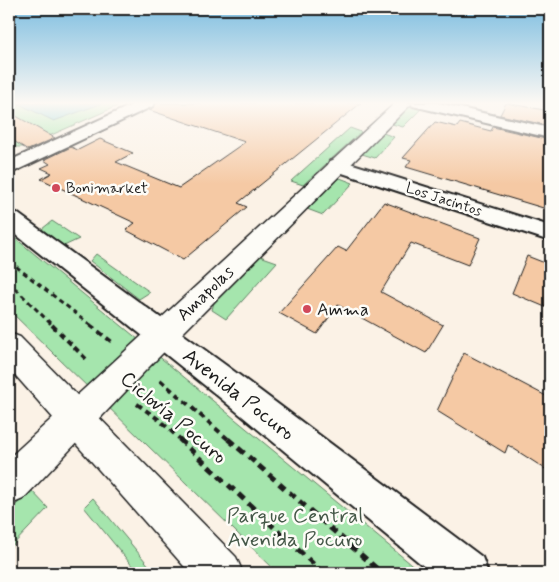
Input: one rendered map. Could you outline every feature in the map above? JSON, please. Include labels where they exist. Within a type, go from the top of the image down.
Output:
[{"type":"street","points":[[9,168],[90,130]]},
{"type":"street","name":"Amapolas","points":[[9,486],[135,360],[375,130]]},
{"type":"street","points":[[538,130],[550,133]]},
{"type":"street","name":"Los Jacintos","points":[[337,165],[550,234]]},
{"type":"street","name":"Avenida Pocuro","points":[[9,218],[466,573]]},
{"type":"street","points":[[9,346],[220,573]]},
{"type":"path","points":[[9,261],[135,360],[382,573]]},
{"type":"path","name":"Ciclovía Pocuro","points":[[9,282],[111,385],[158,419],[323,573]]},
{"type":"green space","points":[[9,130],[62,130],[24,147],[9,147]]},
{"type":"green space","points":[[348,130],[361,132],[303,185],[291,181]]},
{"type":"green space","points":[[383,133],[394,137],[375,158],[362,154]]},
{"type":"green space","points":[[340,178],[353,183],[323,215],[307,209],[335,180]]},
{"type":"green space","points":[[52,221],[79,239],[64,246],[42,229]]},
{"type":"green space","name":"Parque Central Avenida Pocuro","points":[[9,233],[422,573],[278,573],[9,310]]},
{"type":"green space","points":[[96,254],[150,292],[139,299],[90,261]]},
{"type":"green space","points":[[260,256],[277,262],[226,319],[212,310],[214,302]]},
{"type":"green space","points":[[31,490],[48,508],[9,549],[9,512]]},
{"type":"green space","points":[[93,498],[155,573],[138,573],[84,507]]},
{"type":"building","points":[[9,130],[41,130],[55,138],[28,150],[9,138]]},
{"type":"building","points":[[209,130],[328,130],[238,203],[247,207],[183,260],[126,230],[135,223],[41,179],[52,173],[41,168],[50,164],[44,160],[71,147],[78,150],[100,139],[133,153],[116,162],[179,188],[245,142]]},
{"type":"building","points":[[428,130],[507,130],[550,140],[550,210],[406,167],[411,160],[403,158]]},
{"type":"building","points":[[384,202],[480,238],[468,265],[411,243],[381,292],[443,325],[426,353],[338,305],[317,334],[279,313],[338,247],[346,251]]},
{"type":"building","points":[[527,256],[550,265],[550,309],[512,293]]},
{"type":"building","points":[[464,353],[550,398],[550,472],[508,445],[505,453],[437,411]]},
{"type":"place","name":"Bonimarket","points":[[56,188]]},
{"type":"place","name":"Amma","points":[[307,309]]}]
